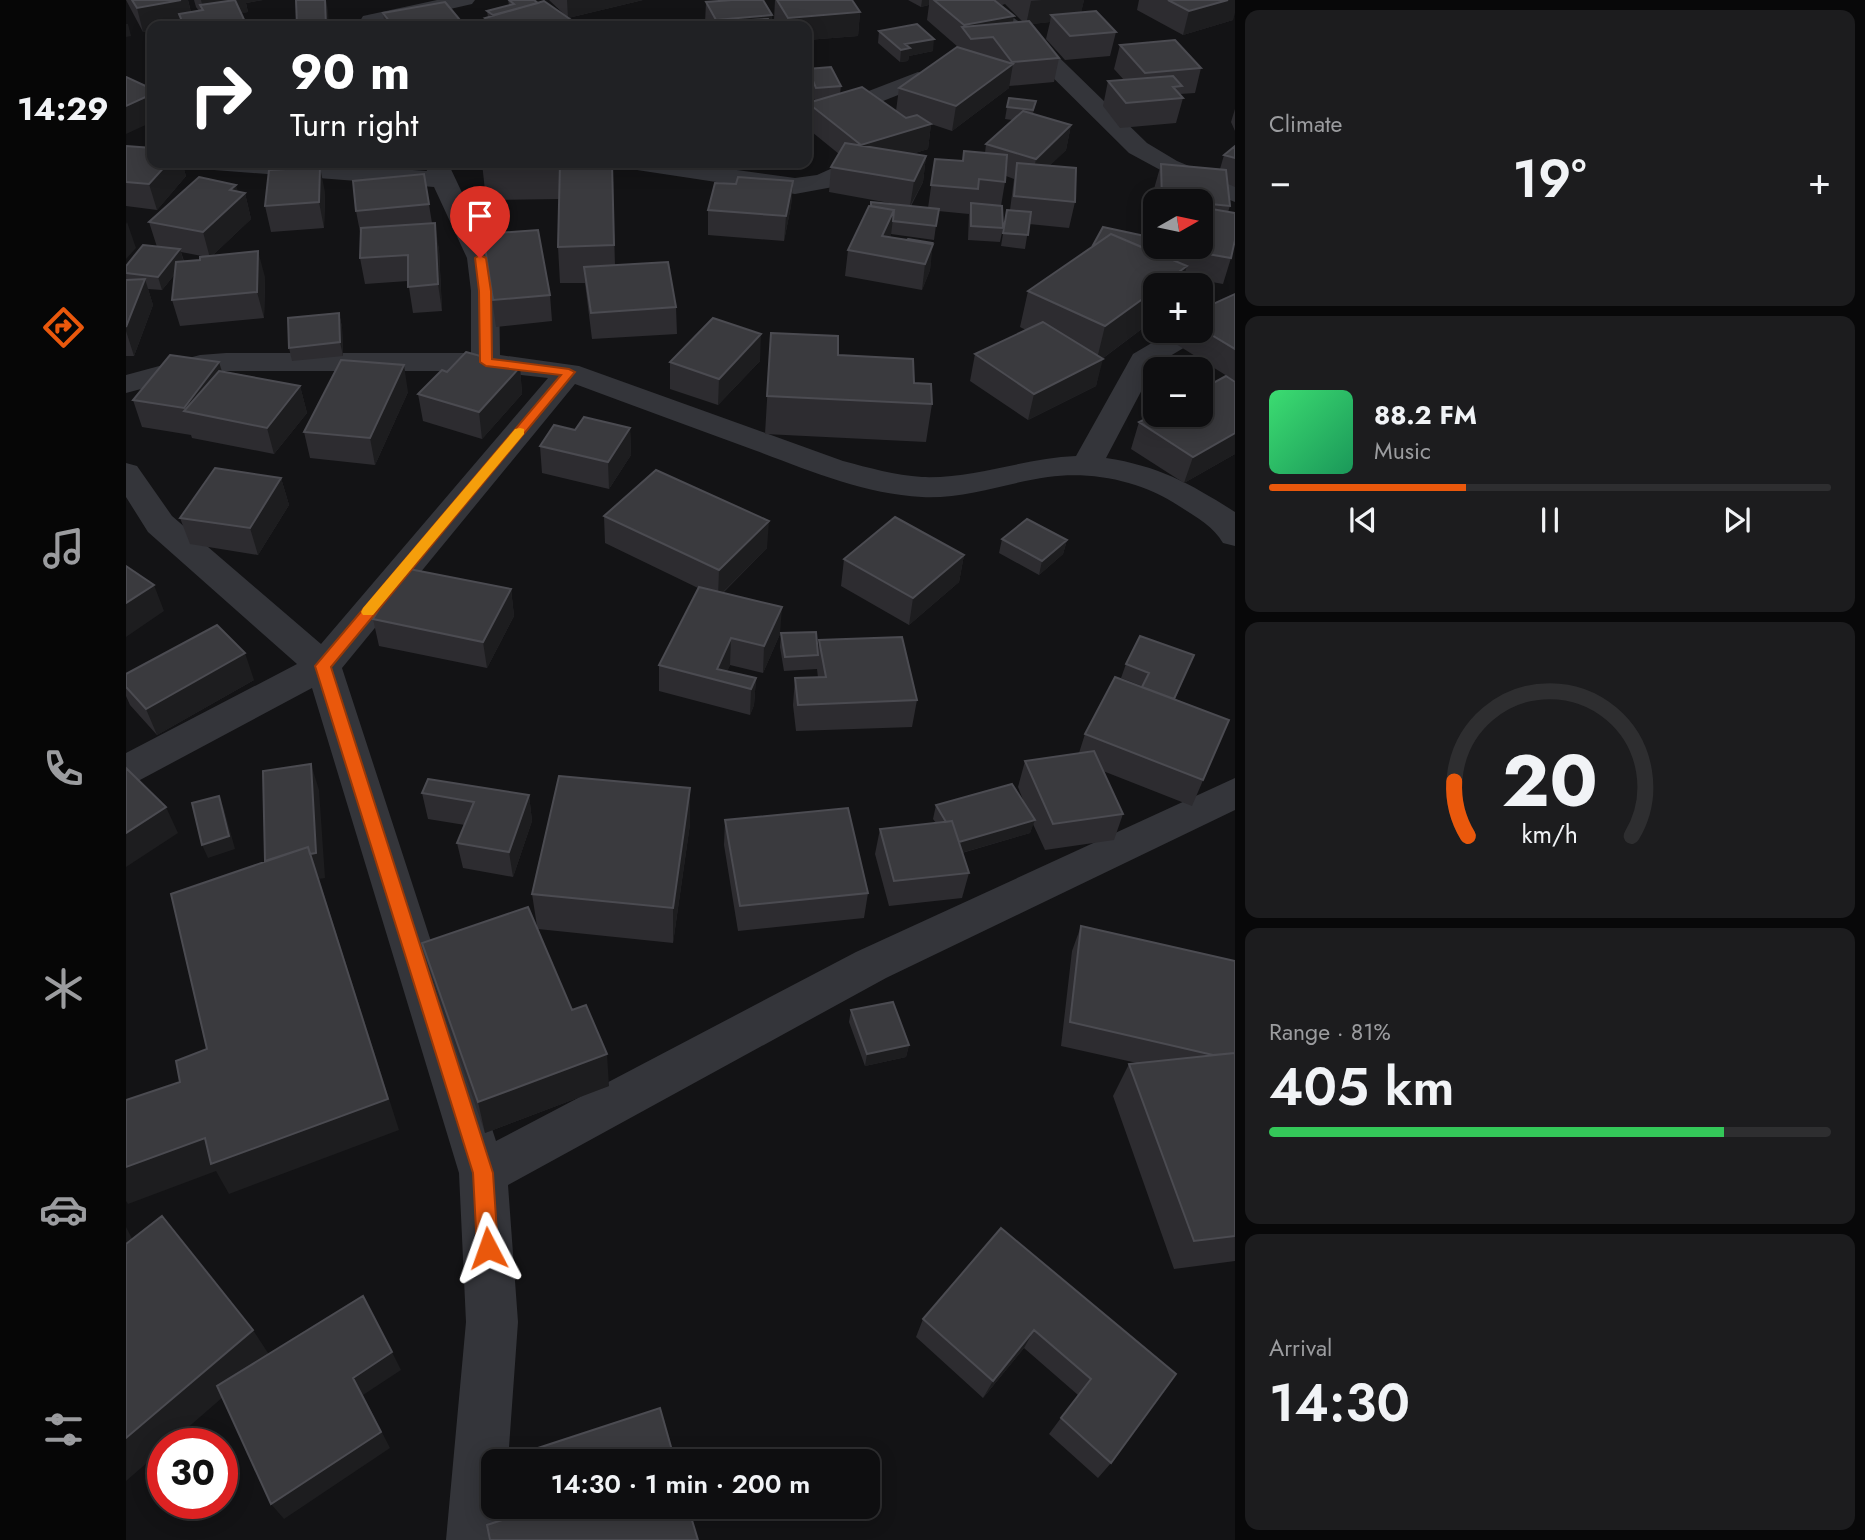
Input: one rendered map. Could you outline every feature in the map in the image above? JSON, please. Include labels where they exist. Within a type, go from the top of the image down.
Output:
[{"type":"street","points":[[356,0],[370,21]]},
{"type":"street","points":[[384,21],[465,0]]},
{"type":"street","points":[[975,0],[1024,36],[1113,124],[1123,138],[1164,164],[1235,194]]},
{"type":"street","points":[[812,117],[827,115],[918,79]]},
{"type":"street","points":[[356,168],[441,171],[480,258],[485,291],[486,362]]},
{"type":"street","points":[[671,168],[795,186],[824,182],[838,173]]},
{"type":"street","points":[[1087,465],[1143,360],[1172,343]]},
{"type":"street","points":[[126,384],[200,364],[226,362],[486,362],[569,372],[832,468],[879,481],[923,487],[965,484],[1048,467],[1087,465],[1128,471],[1176,489],[1233,526]]},
{"type":"street","points":[[126,771],[323,666],[569,372]]},
{"type":"street","points":[[126,473],[160,524],[323,666],[483,1173],[492,1322],[474,1540]]},
{"type":"street","points":[[483,1173],[872,965],[1235,793]]},
{"type":"building","points":[[132,0],[181,0],[137,8]]},
{"type":"building","points":[[235,0],[245,21],[182,21],[179,14],[203,10],[200,5]]},
{"type":"building","points":[[296,0],[325,0],[326,21],[297,21]]},
{"type":"building","points":[[509,0],[534,0],[538,3],[493,15],[487,11],[514,4]]},
{"type":"building","points":[[763,0],[772,15],[716,20],[706,2]]},
{"type":"building","points":[[777,0],[852,0],[860,12],[788,18]]},
{"type":"building","points":[[934,0],[994,0],[1014,16],[964,25]]},
{"type":"building","points":[[1168,0],[1228,0],[1189,11]]},
{"type":"building","points":[[544,1],[573,21],[490,21],[485,18]]},
{"type":"building","points":[[445,2],[461,21],[389,21],[383,13]]},
{"type":"building","points":[[1096,11],[1116,32],[1070,36],[1051,15]]},
{"type":"building","points":[[768,19],[769,21],[734,21]]},
{"type":"building","points":[[1029,21],[1059,58],[1012,62],[993,37],[971,39],[962,27]]},
{"type":"building","points":[[917,24],[934,39],[905,44],[910,48],[901,50],[879,31]]},
{"type":"building","points":[[1175,40],[1201,68],[1145,73],[1120,45]]},
{"type":"building","points":[[957,47],[1013,64],[956,106],[899,88]]},
{"type":"building","points":[[831,67],[841,86],[816,88],[812,69]]},
{"type":"building","points":[[1173,76],[1182,86],[1173,87],[1183,98],[1126,103],[1108,81]]},
{"type":"building","points":[[126,77],[147,87],[147,96],[126,106]]},
{"type":"building","points":[[862,87],[906,118],[917,115],[931,124],[861,145],[812,106],[812,102]]},
{"type":"building","points":[[1009,98],[1036,101],[1033,110],[1007,107]]},
{"type":"building","points":[[1023,111],[1071,125],[1036,159],[986,144]]},
{"type":"building","points":[[845,143],[926,156],[914,181],[831,167]]},
{"type":"building","points":[[126,146],[147,148],[147,168],[163,168],[149,184],[126,182]]},
{"type":"building","points":[[1235,146],[1235,158],[1224,155]]},
{"type":"building","points":[[964,151],[1007,155],[1005,182],[979,179],[978,189],[931,185],[935,159],[963,161]]},
{"type":"building","points":[[1017,163],[1076,168],[1075,202],[1014,196]]},
{"type":"building","points":[[1161,164],[1226,170],[1230,206],[1213,204],[1213,189],[1162,189]]},
{"type":"building","points":[[320,168],[319,202],[265,206],[269,170]]},
{"type":"building","points":[[560,168],[612,168],[614,245],[558,247]]},
{"type":"building","points":[[424,174],[429,204],[356,211],[353,181]]},
{"type":"building","points":[[199,177],[236,185],[230,190],[245,193],[203,232],[149,222]]},
{"type":"building","points":[[738,177],[793,181],[786,216],[708,210],[715,183],[736,184]]},
{"type":"building","points":[[871,202],[939,209],[936,226],[893,221],[894,210],[871,206]]},
{"type":"building","points":[[971,203],[1002,206],[1003,228],[971,226]]},
{"type":"building","points":[[869,206],[894,210],[882,236],[933,244],[925,264],[848,250]]},
{"type":"building","points":[[1213,209],[1235,213],[1235,240],[1231,258],[1213,255]]},
{"type":"building","points":[[1007,210],[1031,212],[1028,235],[1003,233]]},
{"type":"building","points":[[435,223],[438,284],[408,287],[408,255],[360,258],[361,228]]},
{"type":"building","points":[[1103,227],[1143,236],[1143,248],[1111,234],[1092,247]]},
{"type":"building","points":[[538,230],[550,295],[493,300],[483,234]]},
{"type":"building","points":[[1111,234],[1143,247],[1143,259],[1170,259],[1187,266],[1177,273],[1143,273],[1143,299],[1105,326],[1028,291]]},
{"type":"building","points":[[143,245],[180,249],[158,277],[126,273],[126,266]]},
{"type":"building","points":[[258,251],[257,292],[172,300],[176,262]]},
{"type":"building","points":[[668,262],[676,307],[591,313],[584,267]]},
{"type":"building","points":[[145,279],[126,327],[126,280]]},
{"type":"building","points":[[1235,294],[1235,349],[1213,336],[1213,304]]},
{"type":"building","points":[[339,313],[340,342],[289,348],[288,318]]},
{"type":"building","points":[[713,318],[761,334],[719,379],[670,362]]},
{"type":"building","points":[[1043,322],[1103,359],[1034,394],[975,354]]},
{"type":"building","points":[[771,333],[838,336],[838,355],[913,359],[914,383],[931,384],[932,404],[767,396]]},
{"type":"building","points":[[466,352],[520,367],[479,412],[418,394],[442,370],[447,372]]},
{"type":"building","points":[[170,355],[219,362],[184,408],[133,400]]},
{"type":"building","points":[[341,360],[404,365],[370,438],[304,432]]},
{"type":"building","points":[[219,371],[300,386],[267,428],[184,411]]},
{"type":"building","points":[[1226,376],[1235,382],[1235,433],[1193,457],[1147,427],[1213,427],[1213,383]]},
{"type":"building","points":[[584,417],[630,428],[608,462],[540,446],[554,425],[575,430]]},
{"type":"building","points":[[215,468],[281,478],[250,528],[180,518]]},
{"type":"building","points":[[656,470],[769,521],[719,570],[604,516]]},
{"type":"building","points":[[895,517],[964,555],[913,598],[844,559]]},
{"type":"building","points":[[1027,519],[1067,540],[1042,561],[1002,539]]},
{"type":"building","points":[[126,566],[154,585],[126,603]]},
{"type":"building","points":[[404,568],[511,589],[483,642],[373,619]]},
{"type":"building","points":[[699,587],[782,607],[764,646],[731,638],[717,669],[756,678],[751,689],[659,665]]},
{"type":"building","points":[[217,625],[245,653],[146,709],[126,687],[126,674]]},
{"type":"building","points":[[816,632],[818,655],[785,657],[781,633]]},
{"type":"building","points":[[1140,636],[1194,655],[1174,699],[1142,687],[1149,673],[1126,664]]},
{"type":"building","points":[[902,637],[917,700],[798,705],[795,678],[826,677],[819,640]]},
{"type":"building","points":[[1115,677],[1229,720],[1203,780],[1085,734]]},
{"type":"building","points":[[1094,751],[1123,814],[1053,824],[1025,761]]},
{"type":"building","points":[[311,764],[316,853],[310,854],[308,847],[265,861],[263,771]]},
{"type":"building","points":[[126,768],[166,807],[126,833]]},
{"type":"building","points":[[559,776],[690,788],[673,908],[532,894]]},
{"type":"building","points":[[428,779],[529,795],[509,852],[457,843],[474,802],[422,793]]},
{"type":"building","points":[[1012,784],[1035,820],[959,842],[952,821],[946,822],[936,805]]},
{"type":"building","points":[[219,796],[229,836],[202,845],[192,803]]},
{"type":"building","points":[[848,808],[868,893],[740,906],[725,820]]},
{"type":"building","points":[[952,821],[969,873],[894,881],[880,829]]},
{"type":"building","points":[[308,847],[388,1099],[211,1164],[205,1138],[126,1167],[126,1100],[180,1082],[176,1061],[207,1049],[171,894]]},
{"type":"building","points":[[528,907],[572,1010],[586,1005],[607,1054],[478,1102],[422,943]]},
{"type":"building","points":[[1081,926],[1235,961],[1235,1053],[1213,1055],[1070,1022]]},
{"type":"building","points":[[893,1002],[909,1045],[867,1054],[851,1010]]},
{"type":"building","points":[[1235,1053],[1235,1236],[1194,1241],[1129,1064]]},
{"type":"building","points":[[162,1216],[253,1330],[126,1438],[126,1244]]},
{"type":"building","points":[[1001,1228],[1176,1374],[1111,1463],[1061,1418],[1091,1379],[1034,1330],[993,1381],[923,1319]]},
{"type":"building","points":[[363,1296],[392,1352],[353,1378],[381,1432],[271,1504],[217,1386]]},
{"type":"building","points":[[660,1408],[672,1449],[538,1449]]},
{"type":"building","points":[[505,1519],[692,1519],[698,1540],[490,1540],[487,1525]]},
{"type":"slow traffic","points":[[368,612],[520,431]]},
{"type":"route","points":[[480,258],[485,291],[486,362],[569,372],[323,666],[483,1173],[488,1248]]}]
